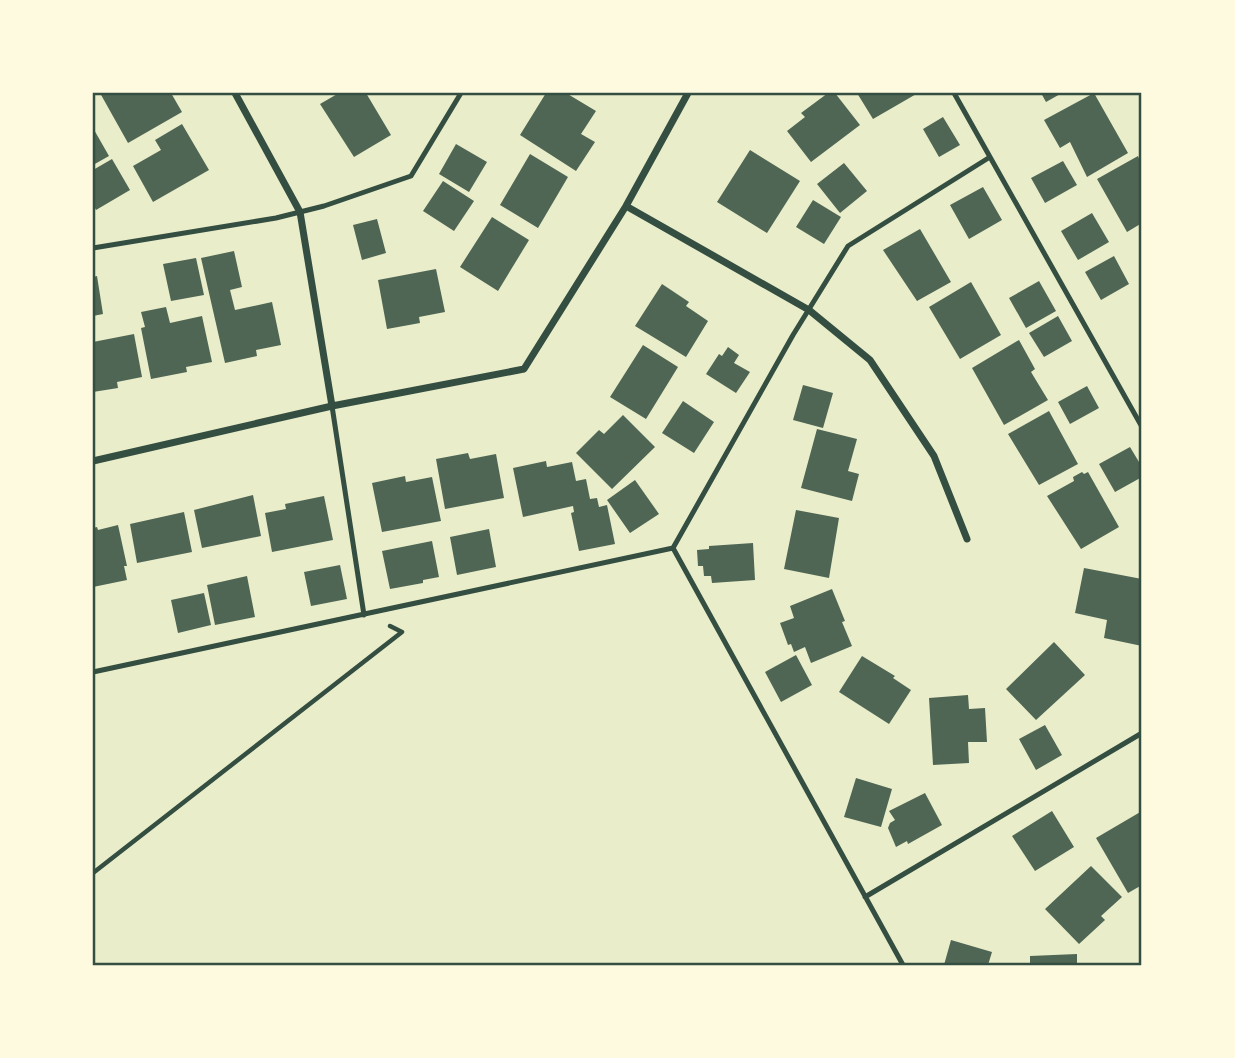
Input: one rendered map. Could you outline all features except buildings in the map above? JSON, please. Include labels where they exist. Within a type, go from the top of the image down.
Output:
[{"type":"street","points":[[235,93],[300,212],[332,406]]},
{"type":"street","points":[[93,461],[332,406],[524,369],[626,205],[688,93]]},
{"type":"street","points":[[626,205],[809,310],[870,360],[934,456],[967,539]]},
{"type":"lane","points":[[93,248],[276,218],[324,206],[411,176],[461,93]]},
{"type":"lane","points":[[954,93],[1142,427]]},
{"type":"lane","points":[[93,672],[673,548],[848,246],[990,157]]},
{"type":"lane","points":[[332,406],[364,615]]},
{"type":"lane","points":[[673,548],[903,965]]},
{"type":"lane","points":[[864,897],[1142,733]]},
{"type":"path","points":[[93,873],[402,632],[364,615]]}]
